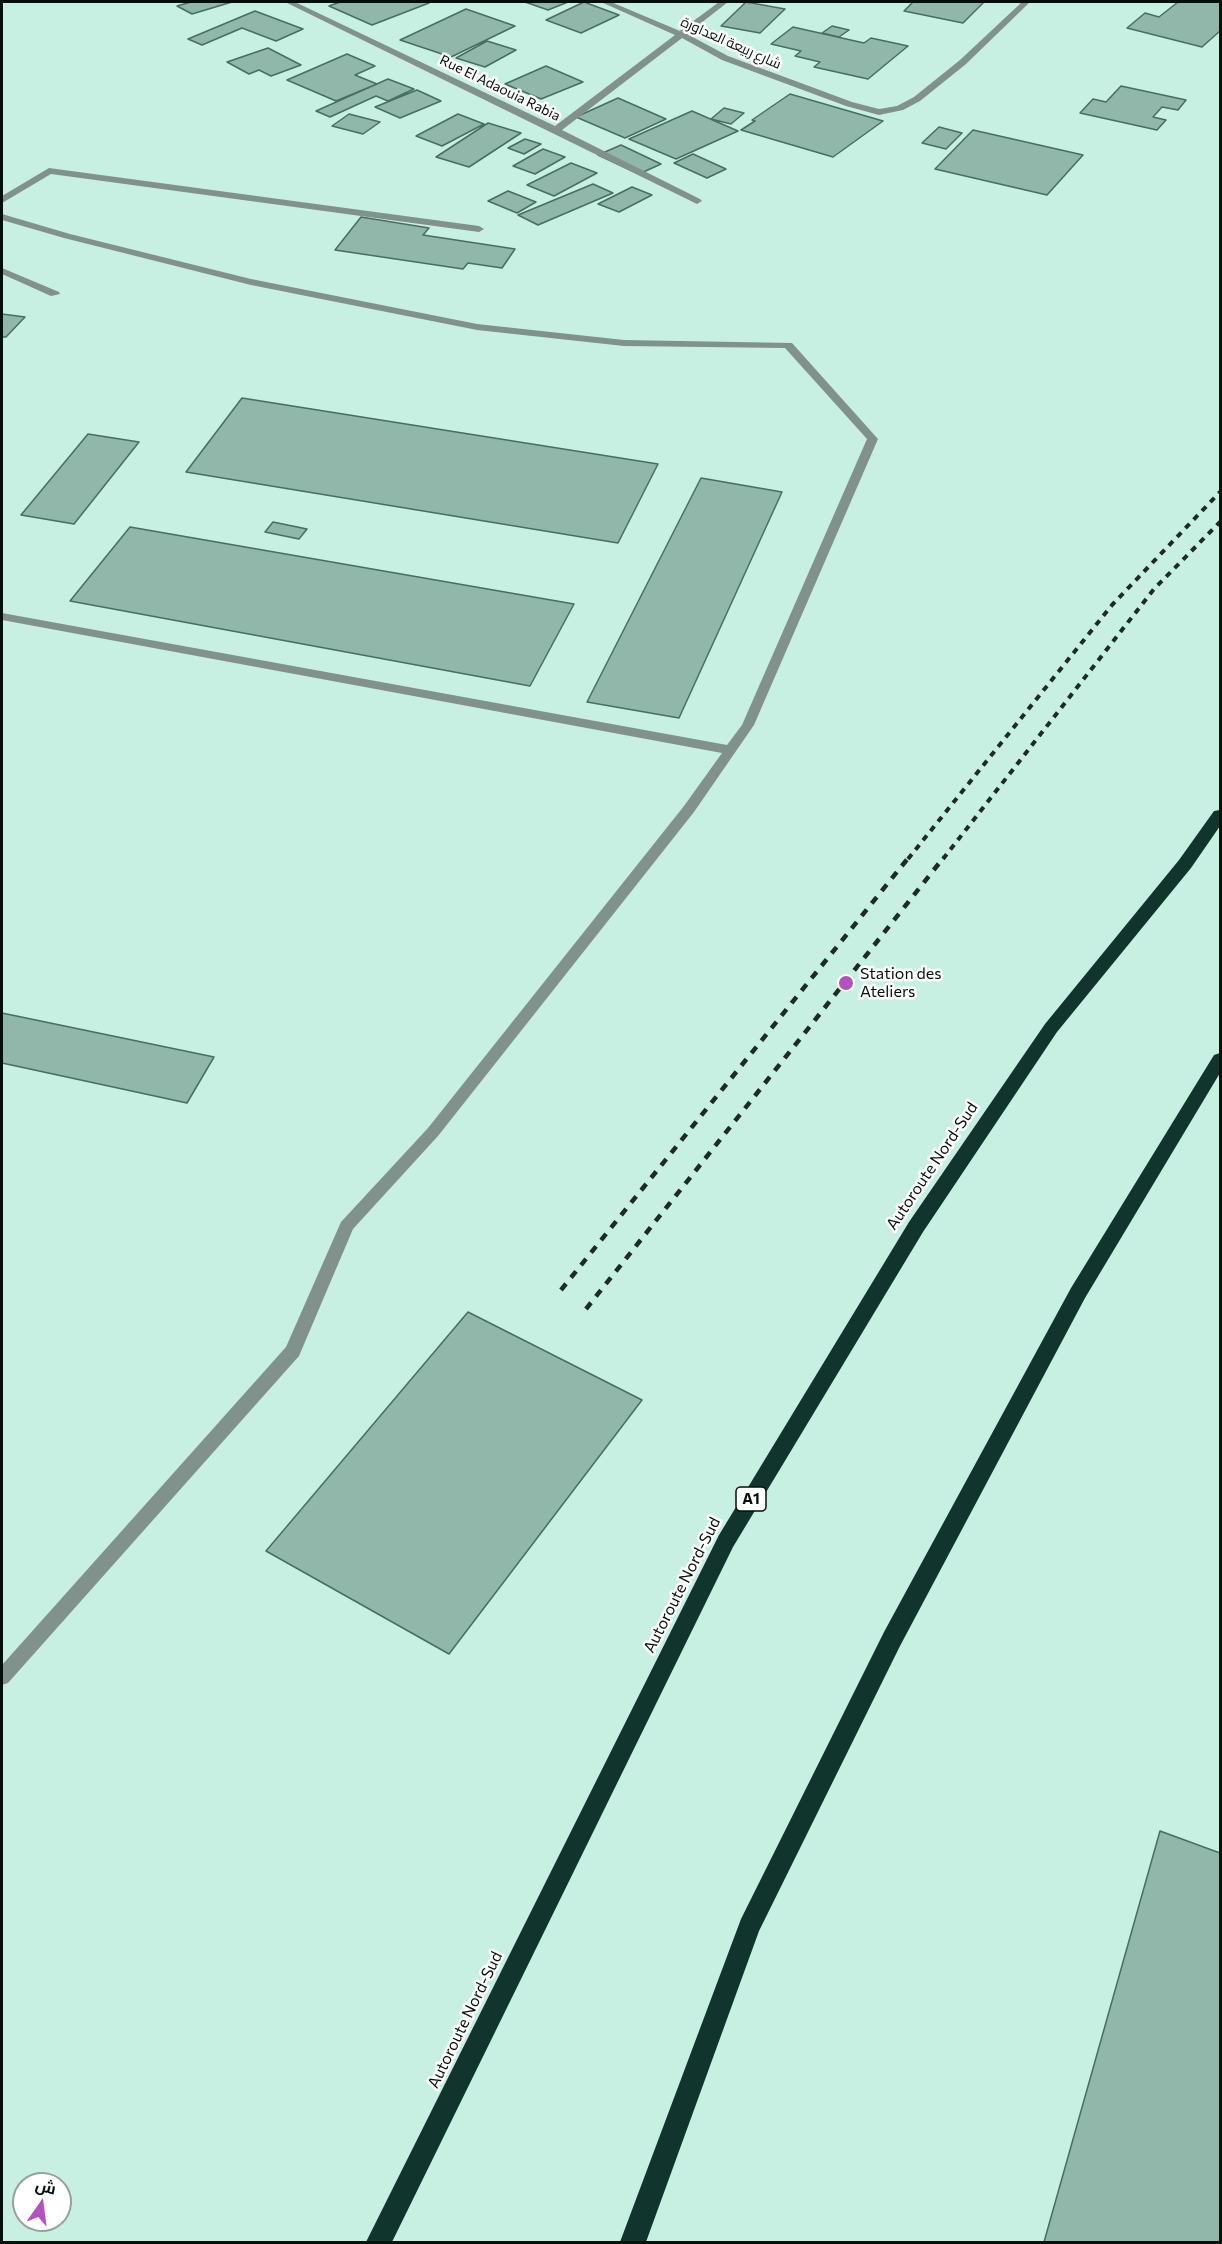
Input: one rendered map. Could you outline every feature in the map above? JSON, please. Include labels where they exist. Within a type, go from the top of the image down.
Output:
[{"type":"highway","name":"Autoroute Nord-Sud","points":[[379,2242],[726,1541],[916,1227],[1051,1028],[1185,864],[1221,815]]},
{"type":"highway","points":[[633,2242],[749,1927],[892,1639],[1078,1293],[1221,1059]]},
{"type":"street","name":"Rue El Adaouia Rabia","points":[[290,2],[556,130],[697,201]]},
{"type":"street","name":"شارع ربيعة العداورة","points":[[605,2],[682,35],[725,58],[849,104],[879,112],[900,108],[917,99],[963,62],[1026,2]]},
{"type":"street","points":[[556,130],[724,2]]},
{"type":"street","points":[[2,200],[49,171],[479,229]]},
{"type":"street","points":[[2,217],[67,237],[251,282],[477,327],[624,343],[788,345],[873,439],[748,725],[689,809],[433,1132],[346,1226],[293,1351],[2,1677]]},
{"type":"street","points":[[2,271],[55,294]]},
{"type":"street","points":[[2,616],[730,750]]},
{"type":"building","points":[[191,2],[232,2],[192,14],[177,6]]},
{"type":"building","points":[[340,2],[429,3],[372,25],[329,6]]},
{"type":"building","points":[[525,2],[568,2],[548,10]]},
{"type":"building","points":[[584,2],[619,15],[581,33],[546,20]]},
{"type":"building","points":[[746,2],[785,9],[760,33],[721,26]]},
{"type":"building","points":[[913,2],[984,2],[963,23],[904,11]]},
{"type":"building","points":[[1178,2],[1220,2],[1220,31],[1202,47],[1127,28],[1145,13],[1159,17]]},
{"type":"building","points":[[466,9],[515,26],[451,57],[400,40]]},
{"type":"building","points":[[255,11],[303,29],[276,41],[242,28],[202,45],[188,39]]},
{"type":"building","points":[[832,26],[849,30],[839,37],[822,33]]},
{"type":"building","points":[[793,27],[864,43],[871,38],[908,46],[868,79],[814,67],[820,62],[795,56],[801,51],[771,44]]},
{"type":"building","points":[[487,41],[516,50],[485,67],[456,58]]},
{"type":"building","points":[[268,48],[301,65],[271,76],[259,70],[249,74],[227,62]]},
{"type":"building","points":[[347,54],[375,66],[355,75],[377,84],[336,101],[287,80]]},
{"type":"building","points":[[546,66],[583,82],[541,99],[505,84]]},
{"type":"building","points":[[388,79],[414,89],[388,101],[376,96],[330,117],[316,111]]},
{"type":"building","points":[[1121,86],[1186,100],[1178,110],[1162,107],[1153,117],[1166,120],[1157,130],[1080,113],[1093,99],[1106,102]]},
{"type":"building","points":[[417,90],[441,101],[400,118],[375,107]]},
{"type":"building","points":[[790,94],[883,121],[833,157],[741,130]]},
{"type":"building","points":[[618,98],[666,119],[625,138],[576,117]]},
{"type":"building","points":[[724,108],[744,113],[731,124],[711,119]]},
{"type":"building","points":[[692,111],[738,131],[676,159],[629,139]]},
{"type":"building","points":[[349,114],[380,122],[363,134],[332,126]]},
{"type":"building","points":[[458,114],[484,124],[442,146],[416,136]]},
{"type":"building","points":[[488,123],[521,133],[469,167],[436,157]]},
{"type":"building","points":[[939,127],[962,133],[946,149],[922,143]]},
{"type":"building","points":[[973,130],[1083,155],[1047,195],[935,169]]},
{"type":"building","points":[[525,139],[541,144],[524,154],[508,148]]},
{"type":"building","points":[[621,145],[661,164],[639,174],[598,155]]},
{"type":"building","points":[[543,149],[565,157],[535,174],[513,166]]},
{"type":"building","points":[[693,154],[726,169],[707,178],[674,163]]},
{"type":"building","points":[[571,163],[597,173],[554,196],[527,185]]},
{"type":"building","points":[[593,184],[613,193],[538,225],[518,215]]},
{"type":"building","points":[[632,187],[652,195],[619,212],[598,204]]},
{"type":"building","points":[[508,191],[536,202],[517,213],[488,201]]},
{"type":"building","points":[[361,217],[429,228],[423,235],[515,249],[502,268],[468,263],[463,269],[335,250]]},
{"type":"building","points":[[2,314],[25,317],[6,337],[2,337]]},
{"type":"building","points":[[242,398],[658,464],[618,543],[186,472]]},
{"type":"building","points":[[88,434],[139,442],[74,524],[21,515]]},
{"type":"building","points":[[701,478],[782,492],[679,718],[587,702]]},
{"type":"building","points":[[273,522],[307,529],[299,539],[265,532]]},
{"type":"building","points":[[130,527],[574,604],[530,686],[70,601]]},
{"type":"building","points":[[2,1013],[214,1057],[187,1103],[2,1063]]},
{"type":"building","points":[[468,1312],[642,1400],[449,1654],[266,1551]]},
{"type":"building","points":[[1160,1831],[1220,1853],[1220,2242],[1044,2242]]},
{"type":"railway","points":[[908,859],[1112,605],[1220,492]]},
{"type":"railway","points":[[943,859],[1154,589],[1220,522]]},
{"type":"railway","points":[[561,1290],[909,857]]},
{"type":"railway","points":[[586,1309],[944,857]]},
{"type":"place","name":"Station des Ateliers","points":[[846,983]]}]
